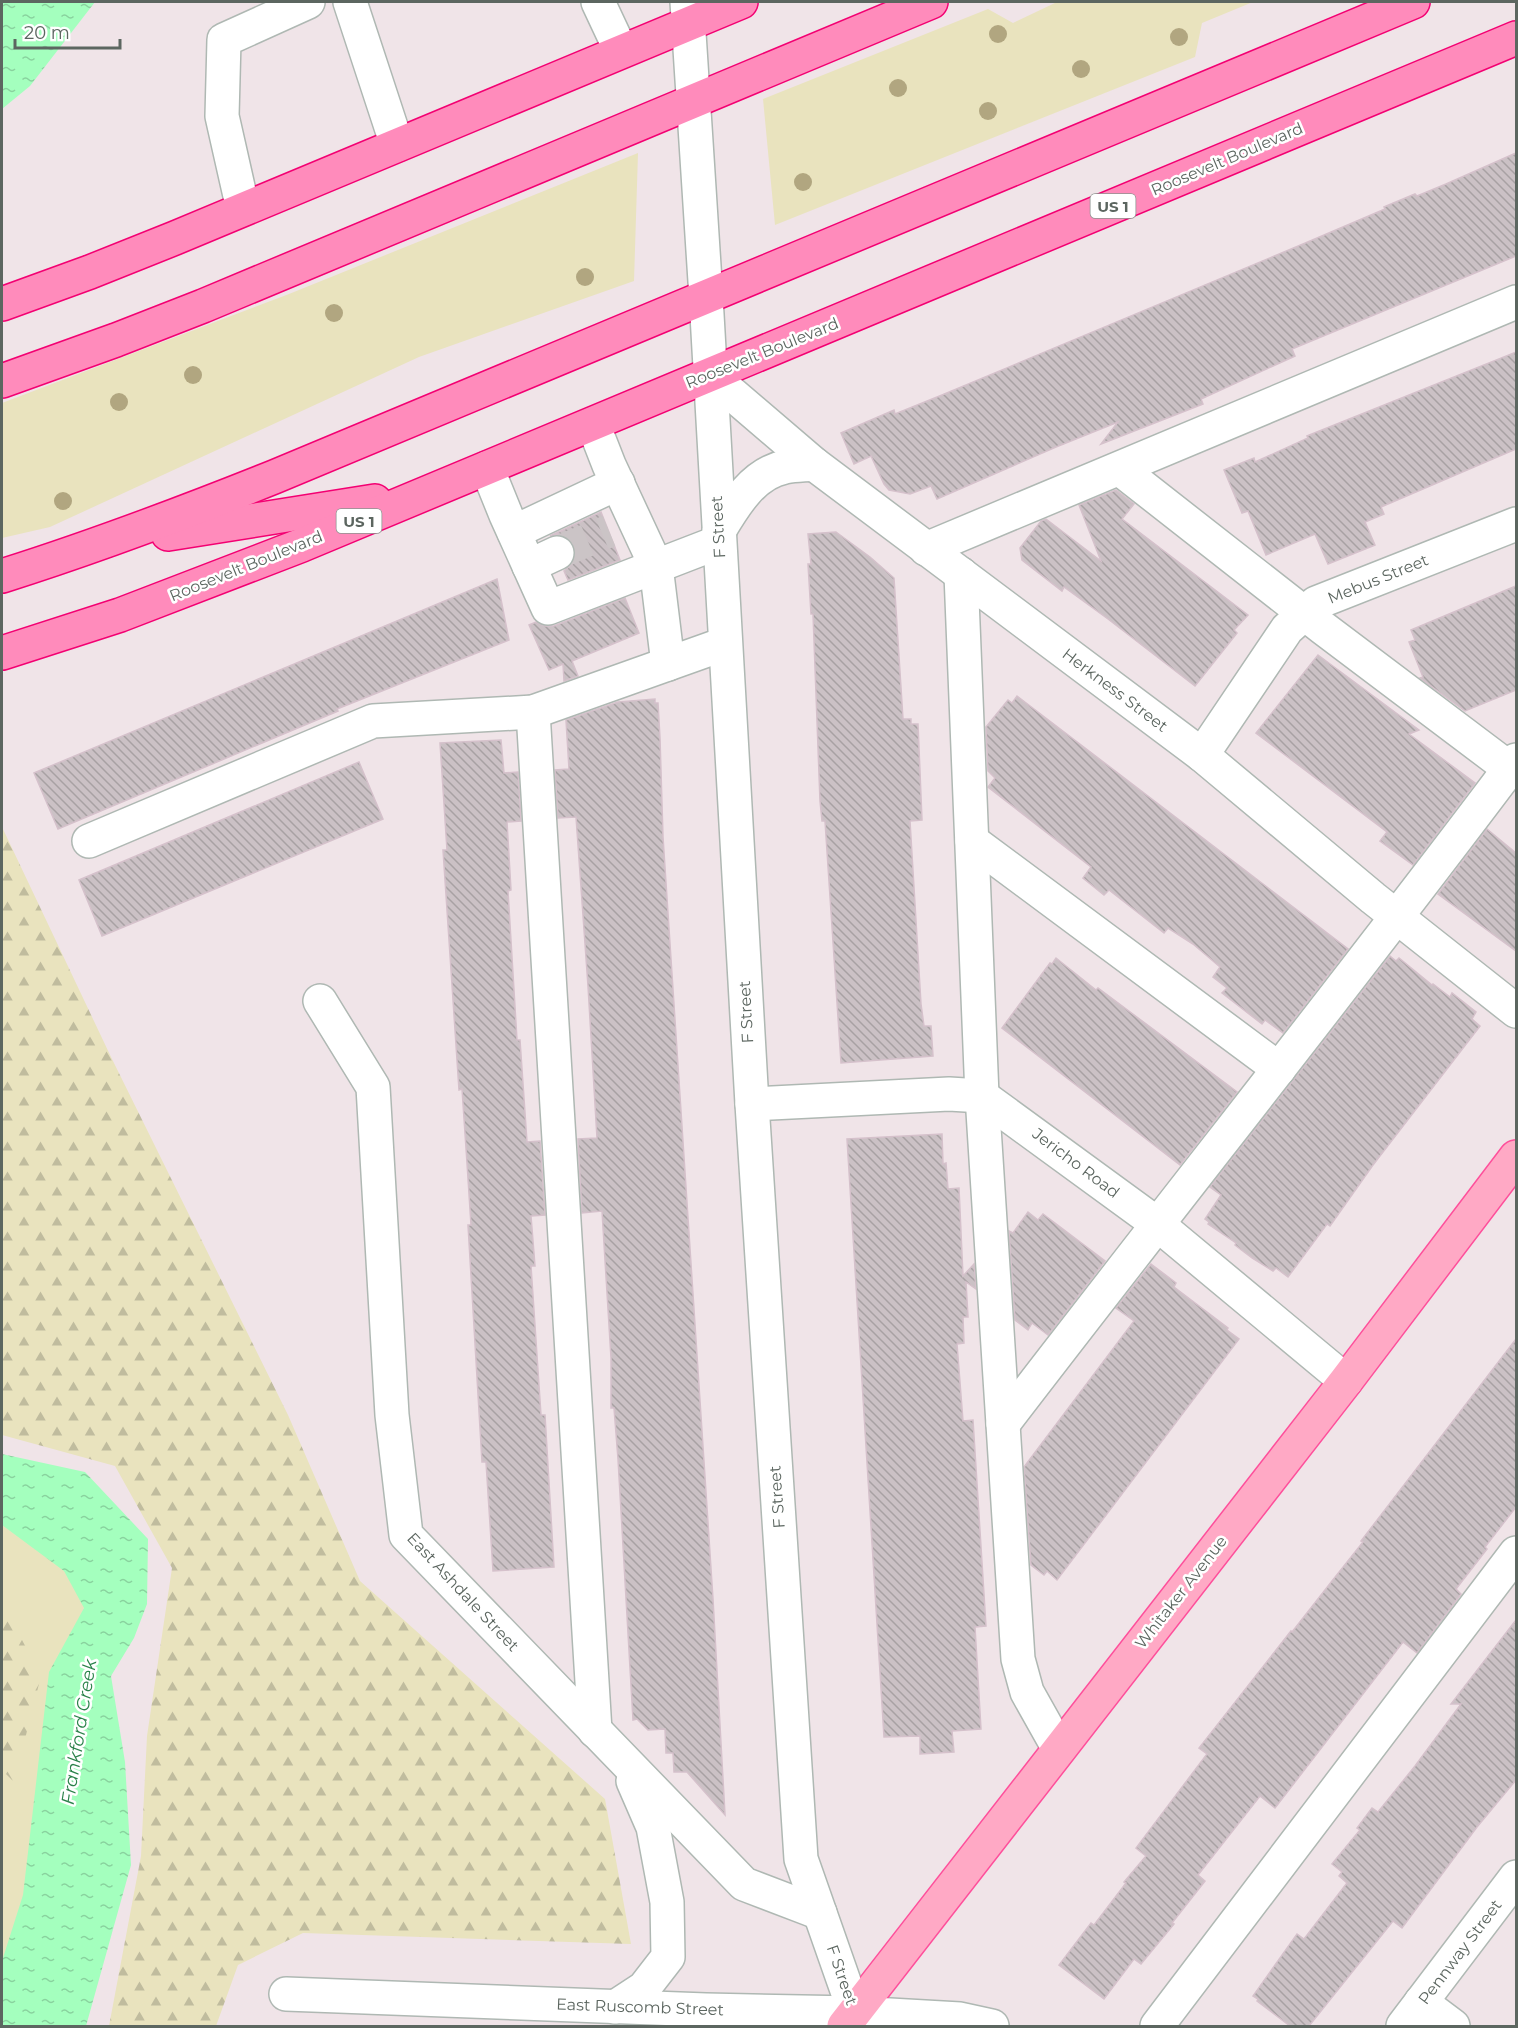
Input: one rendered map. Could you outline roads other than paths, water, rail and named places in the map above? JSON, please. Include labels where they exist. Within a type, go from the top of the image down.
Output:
[{"type":"highway","points":[[2,304],[90,272],[621,51],[687,12],[741,2]]},
{"type":"highway","points":[[2,381],[203,306],[932,2]]},
{"type":"highway","points":[[2,576],[183,514],[1413,2]]},
{"type":"highway","name":"Roosevelt Boulevard","points":[[2,653],[120,615],[210,582],[1516,38]]},
{"type":"highway","points":[[95,546],[429,492]]},
{"type":"main road","name":"Whitaker Avenue","points":[[850,2020],[1346,1381],[1516,1157]]},
{"type":"street","points":[[243,209],[222,116],[224,40],[308,2]]},
{"type":"street","points":[[350,2],[397,145]]},
{"type":"street","points":[[598,2],[621,51]]},
{"type":"street","name":"F Street","points":[[687,12],[706,297],[752,1104],[801,1859],[820,1913],[850,2020]]},
{"type":"street","points":[[926,549],[1516,302]]},
{"type":"street","name":"Herkness Street","points":[[710,375],[814,464],[1202,755],[1397,918],[1516,1011]]},
{"type":"street","points":[[593,424],[618,483],[622,525],[656,566],[668,664]]},
{"type":"street","points":[[488,468],[514,532],[543,560],[548,608],[656,566],[719,536],[739,498],[759,479],[783,467],[814,464]]},
{"type":"street","points":[[1003,1424],[1156,1223],[1280,1069],[1397,918],[1513,764],[1305,614],[1120,469]]},
{"type":"street","points":[[514,532],[618,483]]},
{"type":"street","name":"Mebus Street","points":[[1202,755],[1287,629],[1316,603],[1516,524]]},
{"type":"street","points":[[961,574],[982,1096],[1018,1659],[1027,1692],[1059,1749]]},
{"type":"street","points":[[89,841],[374,722],[533,712],[724,644]]},
{"type":"street","points":[[533,712],[595,1731]]},
{"type":"street","points":[[972,841],[1280,1069]]},
{"type":"street","name":"East Ashdale Street","points":[[320,1001],[373,1087],[392,1416],[406,1535],[744,1884],[820,1913]]},
{"type":"street","points":[[752,1104],[949,1094],[982,1096]]},
{"type":"street","name":"Jericho Road","points":[[982,1096],[1156,1223],[1346,1381]]},
{"type":"street","points":[[1157,2026],[1516,1553]]},
{"type":"street","points":[[600,2013],[644,1988],[668,1957],[667,1902],[654,1827],[624,1760]]},
{"type":"street","name":"Pennway Street","points":[[1412,2014],[1516,1877]]},
{"type":"street","name":"East Ruscomb Street","points":[[286,1994],[600,2013],[850,2020],[960,2019],[993,2026]]},
{"type":"street","points":[[1412,2014],[1453,2026]]},
{"type":"water","points":[[2,2],[95,2],[30,86],[2,109]]},
{"type":"water","name":"Frankford Creek","points":[[2,1454],[85,1472],[148,1539],[147,1604],[134,1638],[111,1676],[125,1762],[131,1865],[86,2026],[2,2026],[2,1961],[23,1895],[49,1672],[84,1608],[64,1571],[2,1525]]},
{"type":"tunnel","points":[[557,553],[609,531]]}]
